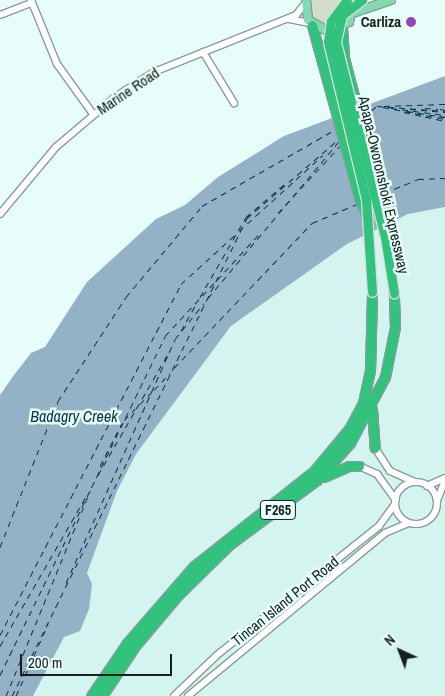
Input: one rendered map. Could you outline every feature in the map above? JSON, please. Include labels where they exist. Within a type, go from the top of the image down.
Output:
[{"type":"highway","name":"Apapa-Oworonshoki Expressway","points":[[91,696],[127,643],[194,566],[314,471],[349,429],[363,403],[370,372],[372,292],[368,214],[328,42],[331,21],[347,0]]},
{"type":"highway","name":"Apapa-Oworonshoki Expressway","points":[[102,696],[135,646],[200,572],[229,545],[317,480],[350,443],[372,406],[388,364],[394,293],[378,210],[336,42],[342,15],[362,0]]},
{"type":"highway","points":[[311,24],[335,98],[360,201],[368,214]]},
{"type":"highway","points":[[342,28],[342,47],[381,198],[378,210]]},
{"type":"highway","points":[[372,406],[376,448]]},
{"type":"highway","points":[[317,480],[348,466],[360,466]]},
{"type":"main road","points":[[353,0],[353,14]]},
{"type":"main road","points":[[305,2],[311,24],[329,32],[342,28],[353,14],[390,0]]},
{"type":"street","points":[[0,16],[31,2],[57,64],[93,114]]},
{"type":"street","points":[[305,2],[290,19],[311,24]]},
{"type":"street","name":"Marine Road","points":[[0,214],[56,147],[93,114],[154,72],[290,19]]},
{"type":"street","points":[[203,52],[234,103]]},
{"type":"street","points":[[376,448],[390,471],[416,483],[427,486],[445,479]]},
{"type":"street","points":[[360,466],[377,474],[395,502],[399,516],[408,523],[428,520],[445,479]]},
{"type":"street","points":[[395,502],[404,486],[416,483]]},
{"type":"street","points":[[427,486],[436,501]]},
{"type":"street","name":"Tincan Island Port Road","points":[[174,696],[217,656],[379,526],[395,502]]},
{"type":"street","name":"Tincan Island Port Road","points":[[188,696],[385,533],[408,523]]},
{"type":"shaded area","points":[[445,207],[445,696],[33,696],[64,636],[117,491],[136,454],[231,326],[347,244],[408,214]]},
{"type":"green space","points":[[309,0],[349,0],[346,19],[328,28],[310,18]]},
{"type":"water","name":"Badagry Creek","points":[[445,76],[445,207],[408,214],[347,244],[231,326],[136,454],[117,491],[87,573],[92,584],[89,609],[80,631],[64,637],[33,696],[0,696],[0,395],[14,375],[31,353],[45,347],[87,282],[156,219],[185,205],[218,177],[284,136]]},
{"type":"ferry route","points":[[384,106],[445,104]]},
{"type":"ferry route","points":[[363,118],[377,106],[445,111]]},
{"type":"ferry route","points":[[383,107],[445,119]]},
{"type":"ferry route","points":[[364,114],[373,108]]},
{"type":"ferry route","points":[[391,108],[445,115]]},
{"type":"ferry route","points":[[425,108],[438,109]]},
{"type":"ferry route","points":[[410,109],[445,112]]},
{"type":"ferry route","points":[[440,109],[445,110]]},
{"type":"ferry route","points":[[364,120],[372,111]]},
{"type":"ferry route","points":[[407,111],[445,117]]},
{"type":"ferry route","points":[[404,112],[445,121]]},
{"type":"ferry route","points":[[439,116],[445,117]]},
{"type":"ferry route","points":[[0,547],[58,401],[126,297],[202,206],[336,129]]},
{"type":"ferry route","points":[[12,696],[247,218],[339,139]]},
{"type":"ferry route","points":[[208,298],[340,140]]},
{"type":"ferry route","points":[[278,213],[341,145]]},
{"type":"ferry route","points":[[239,231],[323,155]]},
{"type":"ferry route","points":[[384,193],[418,179],[445,178]]},
{"type":"ferry route","points":[[200,297],[246,217],[287,182]]},
{"type":"ferry route","points":[[174,368],[312,223],[357,204]]},
{"type":"ferry route","points":[[217,280],[260,233]]},
{"type":"ferry route","points":[[0,635],[181,284],[236,234]]},
{"type":"ferry route","points":[[0,675],[165,336],[214,283]]},
{"type":"ferry route","points":[[181,331],[197,302]]},
{"type":"ferry route","points":[[66,583],[175,339],[204,303]]},
{"type":"ferry route","points":[[98,475],[169,352]]},
{"type":"ferry route","points":[[154,390],[170,373]]},
{"type":"ferry route","points":[[140,404],[151,393]]},
{"type":"ferry route","points":[[124,420],[135,409]]},
{"type":"ferry route","points":[[100,466],[122,423]]},
{"type":"ferry route","points":[[6,696],[90,491]]},
{"type":"ferry route","points":[[0,646],[85,498]]},
{"type":"ferry route","points":[[16,696],[48,624]]},
{"type":"place","name":"Carliza","points":[[411,22]]}]
